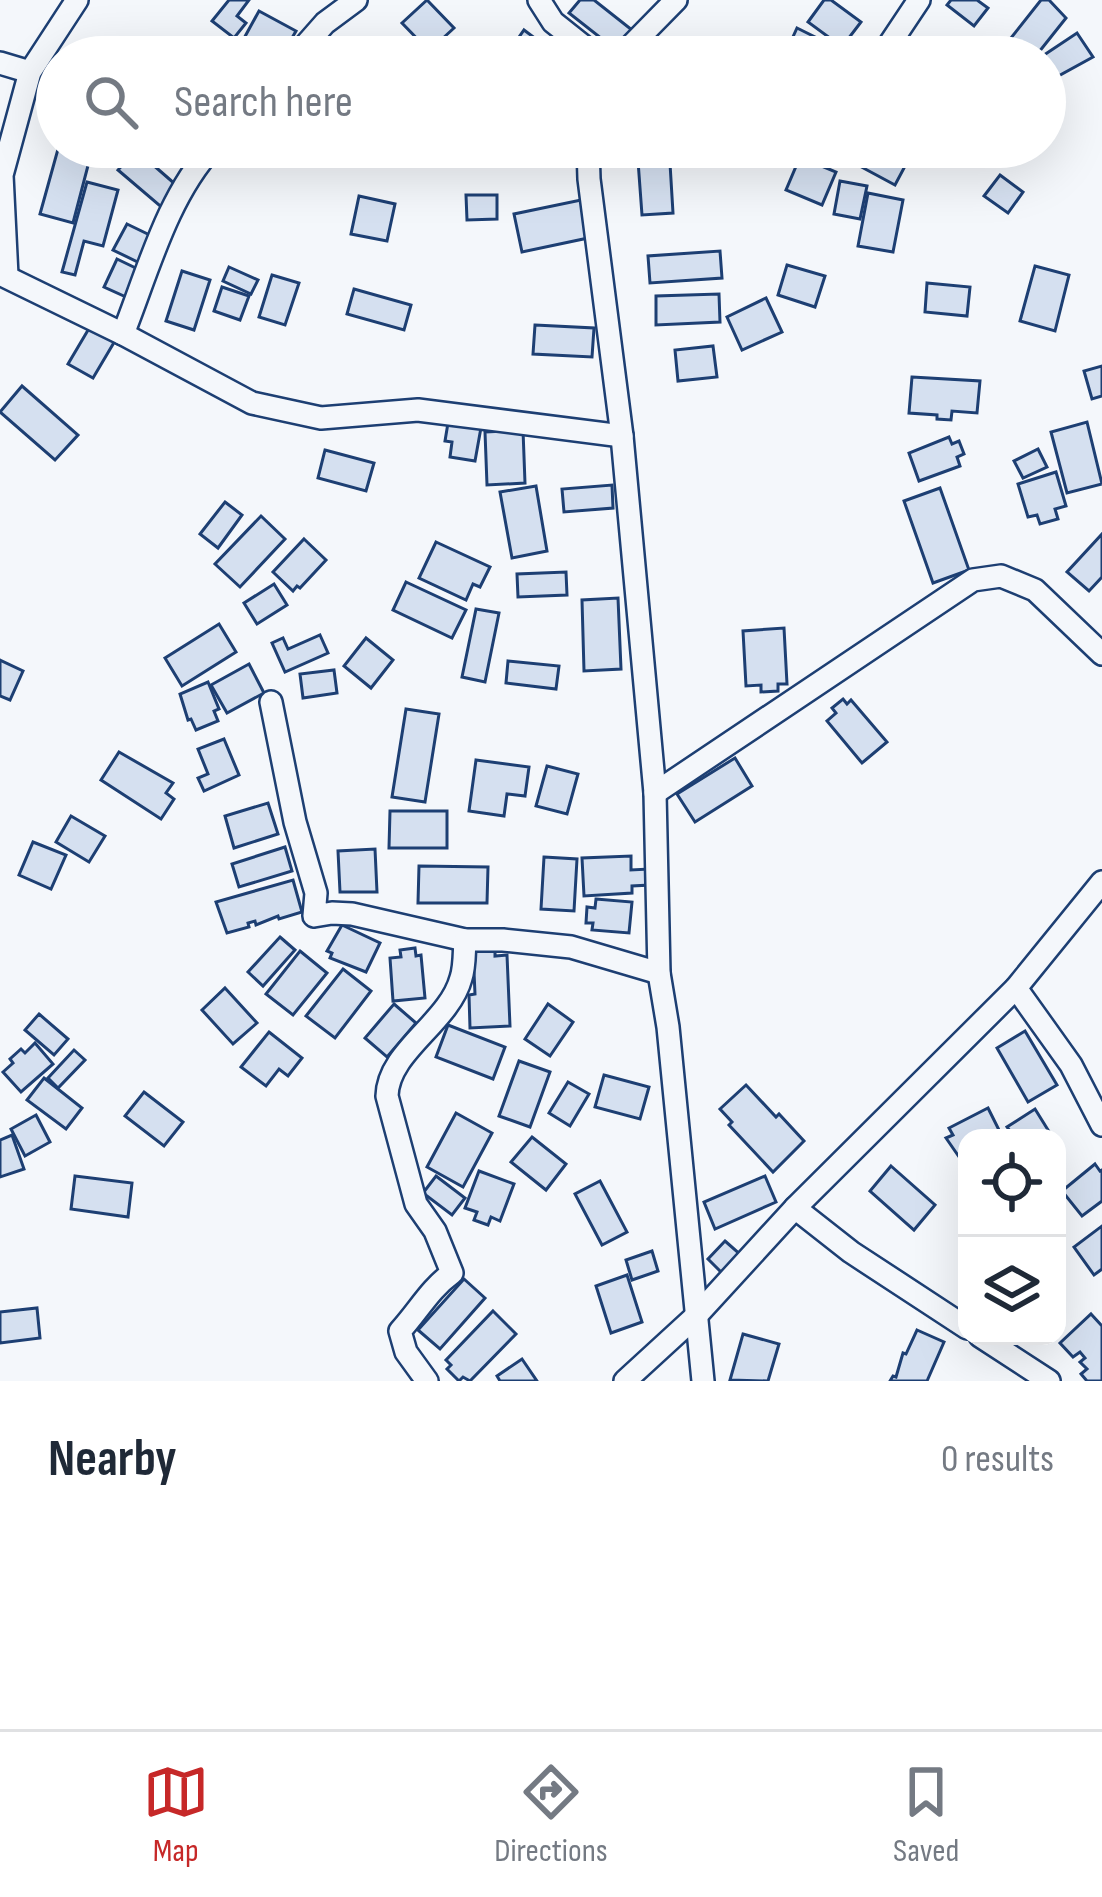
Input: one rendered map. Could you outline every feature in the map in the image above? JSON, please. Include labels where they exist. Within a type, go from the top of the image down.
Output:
[{"type":"street","points":[[53,36],[77,0]]},
{"type":"street","points":[[314,36],[356,0]]},
{"type":"street","points":[[538,0],[553,22],[571,36]]},
{"type":"street","points":[[641,36],[676,0]]},
{"type":"street","points":[[895,36],[919,0]]},
{"type":"street","points":[[36,62],[2,175],[3,275],[252,404],[321,418],[418,410],[622,436]]},
{"type":"street","points":[[0,63],[30,71]]},
{"type":"street","points":[[123,334],[173,207],[195,168]]},
{"type":"street","points":[[589,168],[622,436],[656,793],[659,973],[703,1381]]},
{"type":"street","points":[[656,793],[973,580],[1001,576],[1035,590],[1102,654]]},
{"type":"street","points":[[271,702],[295,822],[316,893],[314,916],[352,914],[465,940],[571,947],[659,973]]},
{"type":"street","points":[[626,1381],[697,1315],[795,1208],[1016,988],[1102,882]]},
{"type":"street","points":[[427,1381],[406,1352],[400,1331],[434,1286],[452,1273],[445,1249],[416,1204],[387,1096],[387,1080],[437,1021],[461,980],[465,940]]},
{"type":"street","points":[[1016,988],[1071,1065],[1102,1125]]},
{"type":"street","points":[[795,1208],[851,1252],[958,1322]]},
{"type":"street","points":[[994,1345],[1049,1381]]},
{"type":"building","points":[[229,0],[249,0],[237,16],[246,23],[236,36],[212,21]]},
{"type":"building","points":[[427,0],[454,28],[445,36],[415,36],[402,23]]},
{"type":"building","points":[[580,0],[594,0],[632,30],[627,36],[598,36],[569,13]]},
{"type":"building","points":[[824,0],[831,0],[861,22],[850,36],[827,36],[808,22]]},
{"type":"building","points":[[951,0],[977,0],[988,8],[974,26],[947,5]]},
{"type":"building","points":[[1041,0],[1049,0],[1066,18],[1052,36],[1013,36]]},
{"type":"building","points":[[259,11],[296,31],[293,36],[245,36]]},
{"type":"building","points":[[1077,33],[1093,57],[1066,72],[1066,40]]},
{"type":"building","points":[[53,168],[87,168],[73,223],[40,214]]},
{"type":"building","points":[[157,168],[183,191],[166,211],[118,170]]},
{"type":"building","points":[[639,168],[670,168],[673,213],[642,215]]},
{"type":"building","points":[[795,168],[836,172],[822,205],[786,190]]},
{"type":"building","points":[[863,168],[904,168],[895,185]]},
{"type":"building","points":[[1000,175],[1023,192],[1008,213],[984,196]]},
{"type":"building","points":[[840,181],[867,186],[860,219],[834,214]]},
{"type":"building","points":[[87,182],[118,190],[103,246],[84,241],[75,275],[62,272]]},
{"type":"building","points":[[868,193],[903,200],[893,252],[858,246]]},
{"type":"building","points":[[466,195],[497,195],[497,219],[467,220]]},
{"type":"building","points":[[359,196],[395,204],[387,241],[351,234]]},
{"type":"building","points":[[581,200],[588,238],[522,252],[514,214]]},
{"type":"building","points":[[127,224],[164,242],[150,268],[113,250]]},
{"type":"building","points":[[720,251],[722,278],[650,283],[648,256]]},
{"type":"building","points":[[117,259],[148,274],[135,301],[104,287]]},
{"type":"building","points":[[787,265],[825,276],[815,307],[778,295]]},
{"type":"building","points":[[1035,266],[1069,275],[1055,331],[1020,321]]},
{"type":"building","points":[[229,267],[258,280],[251,294],[223,281]]},
{"type":"building","points":[[182,271],[210,280],[194,330],[166,321]]},
{"type":"building","points":[[272,275],[299,283],[285,325],[259,317]]},
{"type":"building","points":[[927,283],[970,287],[967,316],[925,312]]},
{"type":"building","points":[[222,287],[249,296],[240,320],[214,311]]},
{"type":"building","points":[[354,289],[411,305],[404,330],[347,314]]},
{"type":"building","points":[[719,294],[720,322],[656,325],[656,296]]},
{"type":"building","points":[[766,298],[782,332],[742,350],[727,317]]},
{"type":"building","points":[[94,320],[119,334],[93,378],[68,364]]},
{"type":"building","points":[[535,325],[594,328],[592,357],[533,354]]},
{"type":"building","points":[[713,346],[717,377],[678,381],[675,350]]},
{"type":"building","points":[[1102,366],[1102,396],[1092,399],[1084,371]]},
{"type":"building","points":[[912,377],[980,381],[977,413],[952,411],[951,420],[909,413]]},
{"type":"building","points":[[22,386],[78,435],[55,460],[0,412]]},
{"type":"building","points":[[449,417],[482,422],[475,461],[450,457],[452,442],[445,441]]},
{"type":"building","points":[[1087,422],[1102,484],[1067,493],[1051,432]]},
{"type":"building","points":[[523,430],[525,483],[487,485],[485,432]]},
{"type":"building","points":[[949,437],[952,444],[959,441],[964,454],[957,457],[960,466],[919,481],[909,453]]},
{"type":"building","points":[[1038,449],[1047,467],[1023,478],[1014,461]]},
{"type":"building","points":[[325,450],[374,463],[366,491],[318,478]]},
{"type":"building","points":[[1056,472],[1066,506],[1055,509],[1058,519],[1040,524],[1037,515],[1028,517],[1018,484]]},
{"type":"building","points":[[612,485],[613,508],[564,512],[562,489]]},
{"type":"building","points":[[536,486],[547,551],[512,558],[500,492]]},
{"type":"building","points":[[940,488],[969,570],[933,583],[904,501]]},
{"type":"building","points":[[225,502],[242,515],[218,548],[200,534]]},
{"type":"building","points":[[261,516],[285,539],[240,587],[215,564]]},
{"type":"building","points":[[1102,534],[1102,577],[1089,591],[1067,572]]},
{"type":"building","points":[[304,539],[326,560],[293,591],[273,572]]},
{"type":"building","points":[[436,542],[490,567],[480,587],[473,584],[466,600],[419,578]]},
{"type":"building","points":[[566,572],[567,595],[518,597],[517,574]]},
{"type":"building","points":[[406,582],[466,610],[452,638],[393,610]]},
{"type":"building","points":[[274,584],[287,605],[257,624],[244,603]]},
{"type":"building","points":[[618,598],[621,669],[584,671],[582,600]]},
{"type":"building","points":[[476,609],[499,613],[485,682],[462,677]]},
{"type":"building","points":[[219,624],[236,652],[182,686],[165,658]]},
{"type":"building","points":[[784,628],[787,684],[778,684],[778,691],[761,692],[761,685],[746,686],[743,631]]},
{"type":"building","points":[[320,635],[328,653],[285,672],[272,643],[283,638],[288,649]]},
{"type":"building","points":[[366,638],[393,660],[371,688],[344,666]]},
{"type":"building","points":[[0,660],[23,671],[10,700],[0,696]]},
{"type":"building","points":[[508,661],[559,666],[556,689],[506,683]]},
{"type":"building","points":[[249,664],[264,693],[227,713],[211,685]]},
{"type":"building","points":[[334,670],[337,693],[303,698],[300,674]]},
{"type":"building","points":[[208,682],[219,709],[214,711],[218,721],[196,730],[180,694]]},
{"type":"building","points":[[843,699],[847,704],[851,700],[887,742],[862,763],[827,721],[836,713],[832,708]]},
{"type":"building","points":[[406,709],[439,714],[425,802],[392,797]]},
{"type":"building","points":[[224,739],[239,775],[204,791],[198,778],[208,774],[198,749]]},
{"type":"building","points":[[119,752],[173,783],[166,793],[174,799],[161,819],[101,780]]},
{"type":"building","points":[[735,758],[752,786],[695,822],[677,794]]},
{"type":"building","points":[[476,760],[529,767],[525,796],[507,794],[504,816],[469,811]]},
{"type":"building","points":[[547,766],[578,774],[567,814],[536,806]]},
{"type":"building","points":[[268,803],[278,834],[234,848],[225,816]]},
{"type":"building","points":[[390,811],[447,811],[447,848],[389,848]]},
{"type":"building","points":[[71,816],[105,836],[89,862],[56,842]]},
{"type":"building","points":[[33,842],[66,855],[51,889],[19,875]]},
{"type":"building","points":[[285,847],[292,871],[239,887],[232,864]]},
{"type":"building","points":[[375,849],[377,892],[340,892],[338,851]]},
{"type":"building","points":[[631,856],[631,870],[649,869],[650,885],[632,886],[632,893],[584,896],[582,858]]},
{"type":"building","points":[[544,857],[577,859],[574,911],[541,909]]},
{"type":"building","points":[[419,866],[488,867],[487,903],[418,903]]},
{"type":"building","points":[[293,880],[302,912],[256,925],[255,921],[227,933],[216,902]]},
{"type":"building","points":[[596,899],[632,902],[629,933],[592,930],[593,923],[586,923],[587,907],[595,908]]},
{"type":"building","points":[[342,925],[380,943],[366,972],[330,958],[332,953],[327,951]]},
{"type":"building","points":[[280,937],[295,950],[263,986],[248,972]]},
{"type":"building","points":[[415,948],[416,956],[421,955],[425,998],[393,1001],[390,958],[401,957],[400,950]]},
{"type":"building","points":[[495,948],[495,956],[507,955],[510,1026],[470,1028],[469,995],[475,994],[473,949]]},
{"type":"building","points":[[300,951],[327,973],[293,1015],[266,994]]},
{"type":"building","points":[[343,969],[371,991],[335,1038],[306,1016]]},
{"type":"building","points":[[225,988],[257,1023],[233,1044],[202,1010]]},
{"type":"building","points":[[394,1004],[416,1023],[387,1057],[365,1038]]},
{"type":"building","points":[[548,1004],[573,1022],[550,1056],[525,1039]]},
{"type":"building","points":[[39,1014],[68,1039],[54,1055],[25,1030]]},
{"type":"building","points":[[448,1025],[505,1047],[493,1079],[436,1057]]},
{"type":"building","points":[[1025,1031],[1057,1085],[1028,1102],[997,1048]]},
{"type":"building","points":[[269,1032],[302,1058],[288,1076],[279,1069],[266,1086],[241,1067]]},
{"type":"building","points":[[35,1043],[53,1064],[21,1092],[3,1072],[21,1049],[25,1053]]},
{"type":"building","points":[[74,1050],[85,1060],[58,1088],[48,1078]]},
{"type":"building","points":[[519,1061],[550,1072],[530,1127],[499,1116]]},
{"type":"building","points":[[604,1075],[649,1087],[640,1119],[595,1107]]},
{"type":"building","points":[[44,1078],[82,1108],[66,1129],[27,1100]]},
{"type":"building","points":[[568,1082],[589,1094],[570,1126],[549,1113]]},
{"type":"building","points":[[746,1085],[804,1141],[773,1172],[720,1109]]},
{"type":"building","points":[[144,1092],[183,1122],[164,1146],[125,1116]]},
{"type":"building","points":[[988,1108],[998,1129],[958,1129],[958,1155],[946,1138],[953,1135],[949,1128]]},
{"type":"building","points":[[1035,1109],[1047,1129],[1008,1129]]},
{"type":"building","points":[[456,1113],[492,1133],[463,1187],[427,1167]]},
{"type":"building","points":[[36,1115],[50,1142],[25,1156],[11,1129]]},
{"type":"building","points":[[12,1135],[24,1169],[0,1177],[0,1140]]},
{"type":"building","points":[[532,1137],[566,1164],[546,1190],[511,1162]]},
{"type":"building","points":[[1095,1164],[1102,1170],[1102,1201],[1082,1216],[1066,1196],[1066,1188]]},
{"type":"building","points":[[891,1166],[935,1205],[914,1230],[870,1191]]},
{"type":"building","points":[[479,1171],[514,1184],[500,1221],[491,1217],[488,1225],[474,1220],[477,1212],[465,1208]]},
{"type":"building","points":[[75,1176],[132,1183],[128,1217],[71,1209]]},
{"type":"building","points":[[436,1176],[465,1198],[452,1215],[423,1193]]},
{"type":"building","points":[[765,1176],[776,1202],[715,1229],[704,1202]]},
{"type":"building","points":[[600,1181],[627,1232],[602,1245],[575,1194]]},
{"type":"building","points":[[1102,1226],[1102,1269],[1094,1275],[1074,1247]]},
{"type":"building","points":[[725,1241],[741,1255],[723,1274],[708,1259]]},
{"type":"building","points":[[652,1251],[658,1271],[632,1280],[626,1260]]},
{"type":"building","points":[[627,1275],[642,1322],[611,1333],[596,1286]]},
{"type":"building","points":[[464,1279],[485,1298],[440,1349],[418,1330]]},
{"type":"building","points":[[37,1308],[40,1338],[0,1343],[0,1312]]},
{"type":"building","points":[[493,1311],[516,1334],[470,1381],[463,1377],[459,1381],[447,1369],[451,1365],[446,1360]]},
{"type":"building","points":[[1091,1314],[1102,1326],[1102,1381],[1087,1381],[1081,1374],[1087,1369],[1080,1362],[1085,1358],[1080,1352],[1073,1357],[1062,1345],[1066,1345],[1066,1337]]},
{"type":"building","points":[[917,1330],[944,1342],[927,1381],[890,1381],[896,1377]]},
{"type":"building","points":[[743,1334],[779,1344],[768,1381],[730,1380]]},
{"type":"building","points":[[522,1359],[537,1381],[500,1381],[497,1376]]}]
